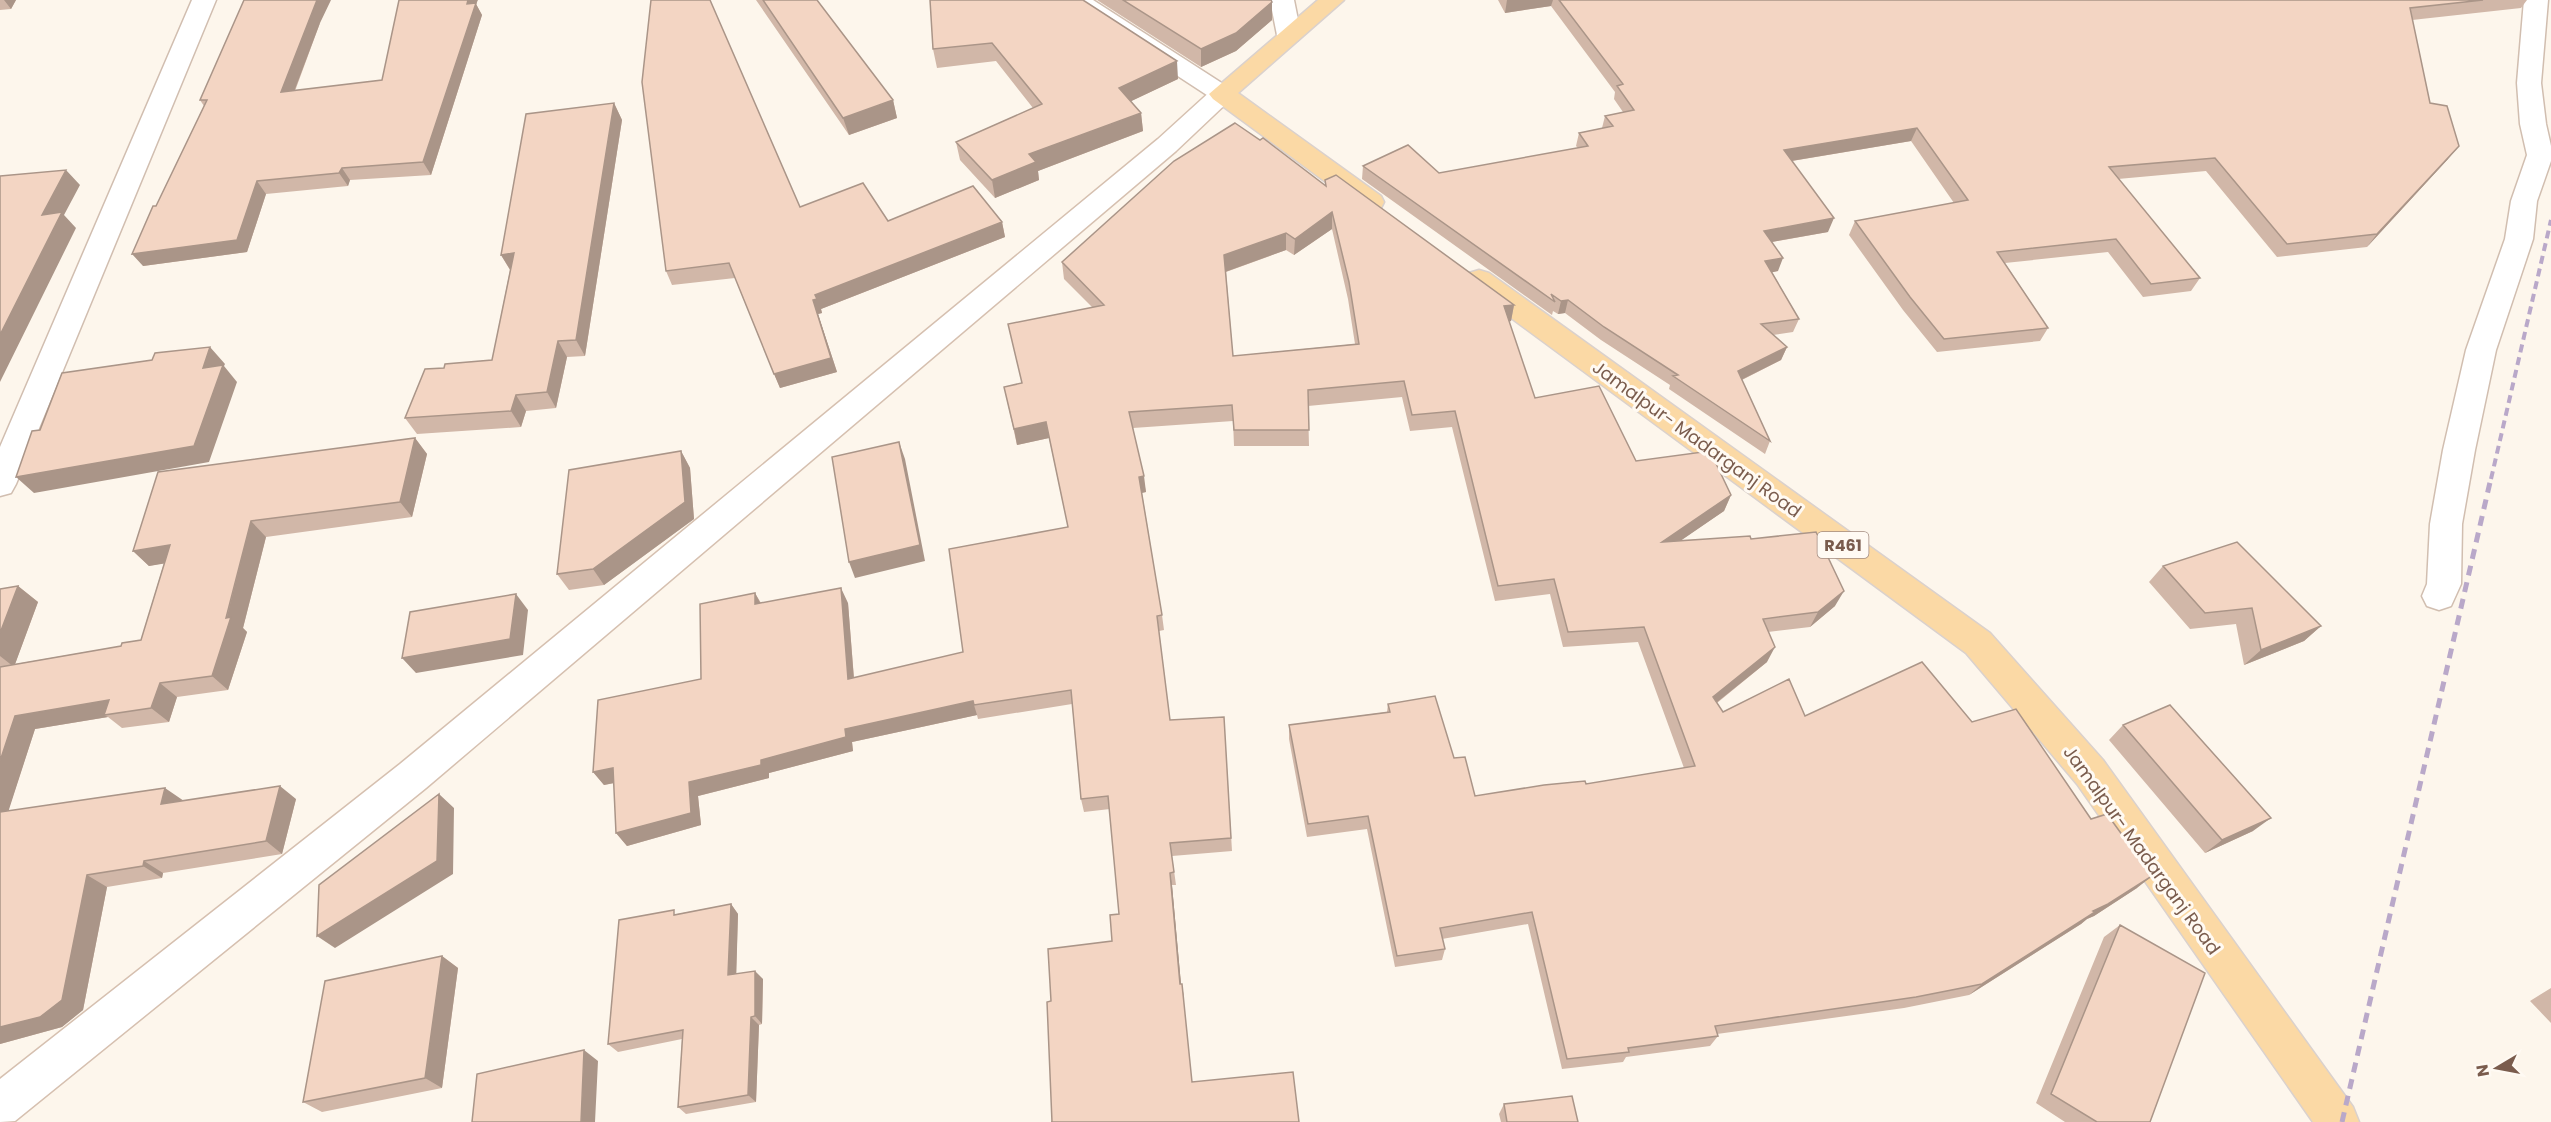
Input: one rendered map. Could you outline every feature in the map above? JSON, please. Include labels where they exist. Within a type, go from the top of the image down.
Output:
[{"type":"main road","points":[[1332,0],[1288,35],[1222,94],[1396,220]]},
{"type":"main road","name":"Jamalpur- Madarganj Road","points":[[1454,262],[1978,643],[2090,772],[2338,1122]]},
{"type":"street","points":[[0,484],[204,0]]},
{"type":"street","points":[[0,1106],[413,776],[1167,145],[1222,94],[1077,0]]},
{"type":"street","points":[[1282,0],[1288,35]]},
{"type":"street","points":[[2439,596],[2444,584],[2446,524],[2458,450],[2481,350],[2519,239],[2524,201],[2540,154],[2533,124],[2529,83],[2536,0]]},
{"type":"building","points":[[244,0],[317,0],[281,92],[382,80],[399,0],[468,0],[467,4],[476,3],[423,162],[342,168],[339,173],[257,181],[237,240],[132,254],[153,206],[156,206],[207,100],[200,100]]},
{"type":"building","points":[[651,0],[710,0],[800,207],[863,183],[888,221],[973,186],[1002,222],[815,295],[817,299],[813,300],[831,358],[774,374],[729,263],[666,271],[642,82]]},
{"type":"building","points":[[763,0],[817,0],[893,100],[843,118]]},
{"type":"building","points":[[930,0],[1083,0],[1177,61],[1119,88],[1141,113],[1029,154],[1036,162],[992,180],[956,142],[1042,104],[992,43],[933,49]]},
{"type":"building","points":[[1123,0],[1271,0],[1272,2],[1236,33],[1201,49]]},
{"type":"building","points":[[1559,0],[2483,0],[2410,8],[2430,103],[2447,106],[2459,146],[2377,234],[2287,244],[2215,158],[2109,167],[2200,278],[2151,284],[2116,239],[1997,252],[2048,328],[1944,339],[1910,297],[1855,221],[1968,200],[1917,128],[1784,150],[1834,218],[1764,231],[1783,258],[1765,261],[1799,319],[1761,324],[1787,347],[1738,371],[1770,441],[1673,376],[1678,375],[1604,327],[1568,300],[1561,301],[1551,294],[1555,302],[1363,166],[1408,145],[1439,173],[1588,146],[1579,133],[1613,126],[1605,116],[1634,110],[1617,86],[1623,84]]},
{"type":"building","points":[[614,103],[576,340],[558,341],[547,392],[516,395],[511,411],[405,418],[425,369],[444,368],[445,364],[492,360],[514,253],[501,255],[526,114]]},
{"type":"building","points":[[1235,123],[1260,140],[1263,138],[1326,186],[1325,180],[1336,175],[1514,305],[1504,306],[1535,398],[1599,386],[1636,461],[1710,451],[1731,495],[1662,542],[1750,536],[1751,539],[1816,532],[1844,591],[1818,612],[1763,619],[1775,647],[1713,697],[1723,712],[1789,679],[1805,716],[1922,662],[1972,722],[2016,709],[2091,819],[2107,814],[2152,876],[2093,911],[2095,912],[1982,984],[1916,997],[1715,1026],[1718,1036],[1628,1048],[1629,1052],[1567,1059],[1532,912],[1440,928],[1445,949],[1397,956],[1368,816],[1308,824],[1289,725],[1390,712],[1388,704],[1435,696],[1454,758],[1465,757],[1475,796],[1544,785],[1585,781],[1586,784],[1695,766],[1644,627],[1568,632],[1554,579],[1498,586],[1455,411],[1412,415],[1404,381],[1308,390],[1309,430],[1234,430],[1232,405],[1129,412],[1144,476],[1139,477],[1162,615],[1157,616],[1170,720],[1224,717],[1231,838],[1170,843],[1174,872],[1170,873],[1180,984],[1182,984],[1192,1082],[1293,1072],[1299,1122],[1052,1122],[1047,1002],[1051,1001],[1048,949],[1112,941],[1110,915],[1119,914],[1108,796],[1081,799],[1071,690],[974,705],[973,701],[845,729],[846,737],[761,760],[761,765],[689,782],[691,813],[616,833],[613,768],[593,772],[598,700],[701,679],[700,604],[755,593],[755,604],[841,588],[848,679],[963,652],[949,549],[1068,527],[1046,422],[1014,429],[1004,387],[1022,383],[1008,324],[1104,305],[1062,262],[1174,161]],"holes":[[[1332,212],[1349,282],[1359,344],[1233,356],[1224,255],[1286,233],[1295,239]]]},
{"type":"building","points":[[66,170],[42,215],[62,212],[0,335],[0,176]]},
{"type":"building","points":[[210,347],[203,368],[223,365],[194,446],[16,477],[32,431],[40,430],[62,373],[152,360],[155,353]]},
{"type":"building","points":[[415,438],[400,502],[251,521],[226,618],[231,617],[212,676],[160,683],[151,708],[104,715],[109,700],[15,716],[0,761],[0,667],[121,646],[122,643],[141,640],[170,545],[133,551],[158,472]]},
{"type":"building","points":[[899,442],[920,545],[849,562],[832,457]]},
{"type":"building","points":[[681,451],[685,502],[593,569],[557,574],[569,470]]},
{"type":"building","points":[[2237,542],[2321,626],[2261,650],[2252,608],[2205,613],[2163,566]]},
{"type":"building","points":[[18,586],[0,633],[0,589]]},
{"type":"building","points":[[516,594],[510,639],[402,658],[410,612]]},
{"type":"building","points":[[2170,705],[2271,818],[2222,840],[2123,725]]},
{"type":"building","points":[[280,786],[266,841],[144,861],[143,866],[87,875],[62,1000],[40,1017],[0,1027],[0,812],[165,788],[161,804]]},
{"type":"building","points":[[439,794],[437,861],[317,936],[319,885]]},
{"type":"building","points":[[731,904],[728,975],[755,971],[755,1016],[751,1017],[748,1095],[678,1107],[683,1030],[608,1044],[619,920],[674,910],[674,915]]},
{"type":"building","points":[[2120,925],[2205,973],[2150,1122],[2097,1122],[2051,1094]]},
{"type":"building","points":[[442,956],[425,1078],[303,1102],[325,981]]},
{"type":"building","points":[[584,1050],[581,1122],[472,1122],[477,1074]]},
{"type":"building","points":[[1572,1096],[1578,1122],[1507,1122],[1504,1104]]},
{"type":"railway","points":[[2491,479],[2551,220]]},
{"type":"railway","points":[[2342,1122],[2491,478]]}]
